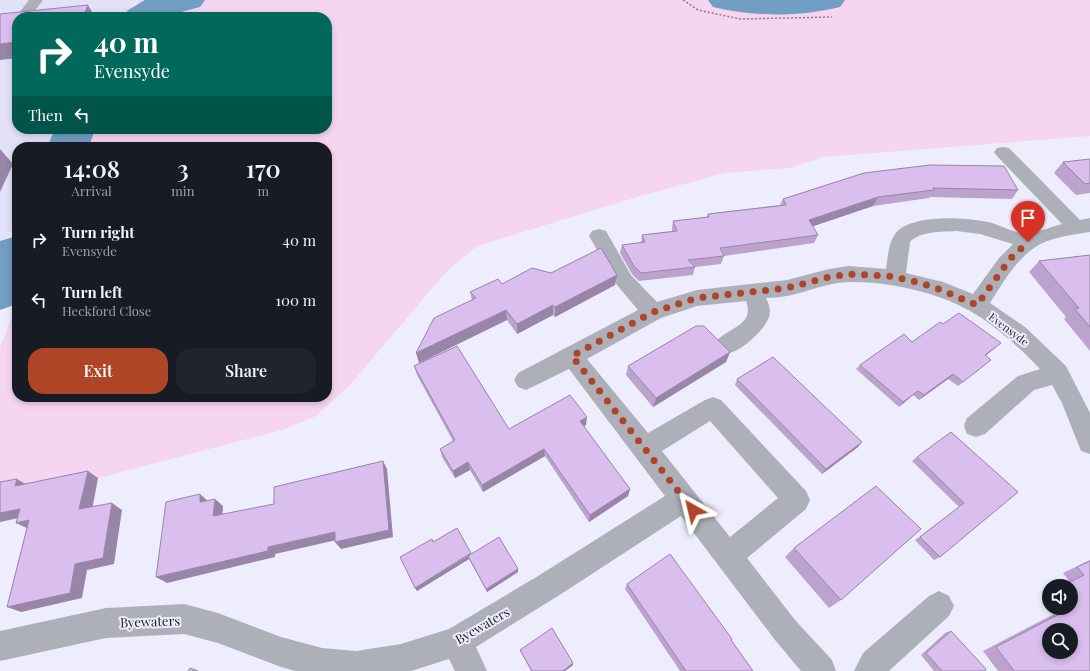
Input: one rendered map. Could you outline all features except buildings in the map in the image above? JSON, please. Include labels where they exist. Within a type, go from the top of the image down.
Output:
[{"type":"street","points":[[23,12],[36,0]]},
{"type":"street","points":[[1003,152],[1083,226]]},
{"type":"street","points":[[895,278],[900,242],[903,237],[912,230],[947,224],[966,224],[990,228],[1028,242]]},
{"type":"street","points":[[977,305],[1010,259],[1028,242],[1083,226]]},
{"type":"street","points":[[600,236],[624,280],[653,312]]},
{"type":"street","name":"Evensyde","points":[[572,356],[653,312],[697,298],[787,288],[829,277],[849,274],[895,278],[936,288],[977,305],[1017,333],[1058,373],[1073,401],[1090,443]]},
{"type":"street","points":[[725,345],[750,328],[756,320],[759,311],[753,292]]},
{"type":"street","points":[[526,380],[572,356],[684,498],[785,630],[821,671]]},
{"type":"street","points":[[976,426],[1026,383],[1058,373]]},
{"type":"street","points":[[645,448],[712,407],[798,500],[728,556]]},
{"type":"street","name":"Byewaters","points":[[0,646],[106,623],[184,619],[218,628],[281,652],[322,663],[356,666],[401,659],[456,642],[548,586],[684,498]]},
{"type":"street","points":[[869,671],[874,664],[939,606]]},
{"type":"street","points":[[456,642],[472,671]]},
{"type":"path","points":[[683,0],[698,10],[740,19],[832,17]]},
{"type":"shaded area","points":[[0,0],[136,0],[130,12],[12,12],[12,134],[63,134],[59,142],[12,142],[12,228],[0,250]]},
{"type":"shaded area","points":[[138,0],[1090,0],[1090,136],[823,157],[789,168],[725,173],[637,197],[477,246],[446,272],[349,386],[332,401],[332,142],[82,142],[85,134],[332,134],[332,12],[133,12]]},
{"type":"shaded area","points":[[12,317],[12,402],[331,402],[316,416],[282,430],[0,504],[0,347]]},
{"type":"waterway","points":[[147,12],[153,8],[189,0]]},
{"type":"waterway","points":[[724,0],[776,6],[829,0]]},
{"type":"waterway","points":[[70,142],[73,134]]},
{"type":"waterway","points":[[0,290],[12,265]]},
{"type":"route","points":[[693,510],[572,356],[653,312],[697,298],[787,288],[829,277],[849,274],[889,276],[917,282],[977,305],[1010,259],[1028,242]]}]
